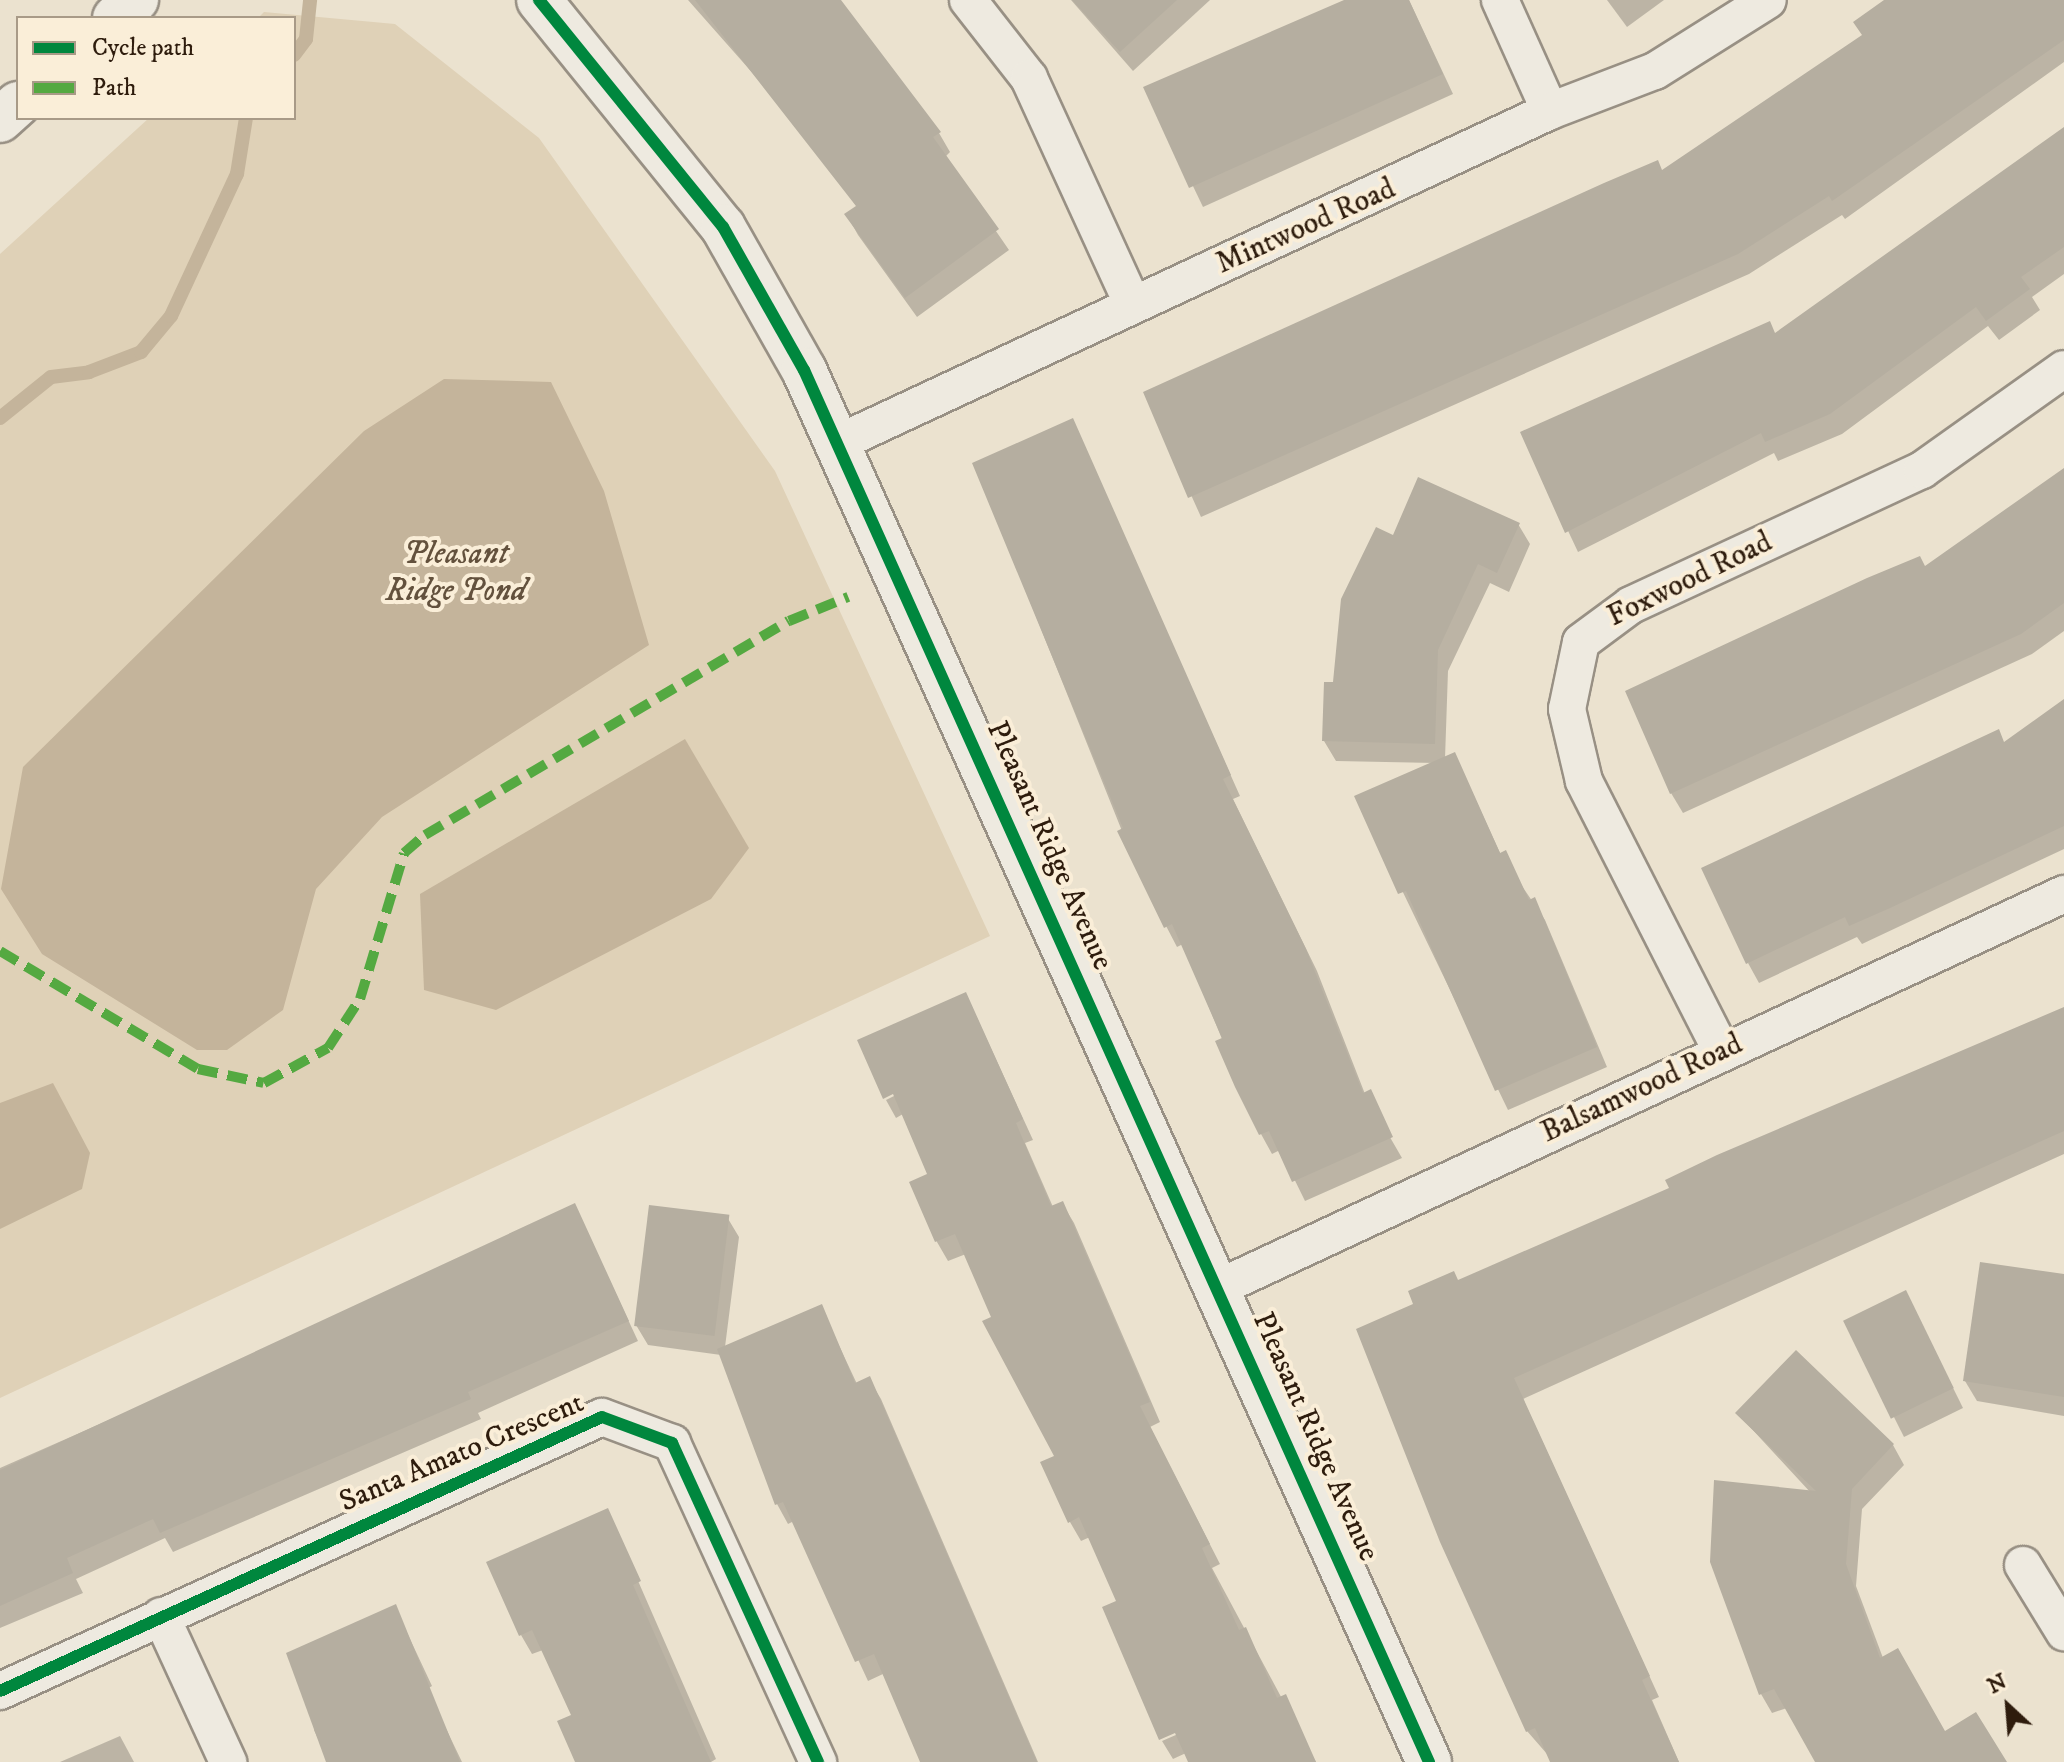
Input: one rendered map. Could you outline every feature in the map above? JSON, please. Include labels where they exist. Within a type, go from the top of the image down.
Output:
[{"type":"street","points":[[117,16],[136,0]]},
{"type":"street","name":"Pleasant Ridge Avenue","points":[[539,0],[723,227],[838,443],[1220,1287],[1429,1762]]},
{"type":"street","points":[[968,0],[1029,78],[1132,303]]},
{"type":"street","points":[[1500,0],[1550,111]]},
{"type":"street","name":"Mintwood Road","points":[[838,443],[1132,303],[1444,167],[1550,111],[1655,71],[1768,0]]},
{"type":"street","points":[[0,120],[16,106]]},
{"type":"street","name":"Foxwood Road","points":[[1722,1052],[1584,781],[1567,709],[1581,642],[1631,605],[1922,470],[2064,369]]},
{"type":"street","name":"Balsamwood Road","points":[[1220,1287],[2064,894]]},
{"type":"street","name":"Santa Amato Crescent","points":[[0,1691],[602,1417],[672,1443],[818,1762]]},
{"type":"street","points":[[2023,1565],[2064,1632]]},
{"type":"street","points":[[161,1616],[228,1762]]},
{"type":"shaded area","points":[[264,12],[395,24],[539,138],[775,471],[990,936],[0,1398],[0,254],[147,120],[296,120],[296,16],[260,16]]},
{"type":"water","name":"Pleasant Ridge Pond","points":[[444,379],[551,382],[604,491],[649,645],[382,817],[316,889],[283,1010],[227,1050],[197,1050],[42,954],[1,889],[23,767],[364,431]]},
{"type":"water","points":[[685,739],[749,848],[711,899],[496,1010],[424,990],[420,894]]},
{"type":"water","points":[[53,1083],[90,1153],[82,1189],[0,1229],[0,1103]]},
{"type":"building","points":[[695,0],[841,0],[941,132],[933,137],[999,229],[905,298],[844,214],[856,206]]},
{"type":"building","points":[[1072,0],[1177,0],[1120,52]]},
{"type":"building","points":[[1344,0],[1409,0],[1443,74],[1189,188],[1143,87]]},
{"type":"building","points":[[1884,0],[2064,0],[2064,40],[1832,201],[1829,196],[1738,254],[1188,498],[1143,392],[1604,183],[1658,160],[1662,170],[1862,35],[1853,22]]},
{"type":"building","points":[[2064,127],[2064,247],[2021,277],[2030,289],[1986,321],[1976,307],[1830,414],[1765,442],[1761,433],[1565,533],[1520,432],[1770,321],[1775,333]]},
{"type":"building","points":[[1073,418],[1231,775],[1223,779],[1306,949],[1363,1093],[1371,1089],[1393,1137],[1292,1182],[1269,1131],[1259,1135],[1235,1087],[1215,1041],[1222,1038],[1172,924],[1164,928],[1117,831],[1123,828],[972,463]]},
{"type":"building","points":[[2064,468],[2064,603],[2021,634],[1670,794],[1625,691],[1867,578],[1920,556],[1925,566]]},
{"type":"building","points":[[1418,477],[1520,523],[1497,573],[1478,564],[1438,650],[1435,744],[1322,741],[1324,682],[1333,682],[1341,599],[1376,527],[1393,535]]},
{"type":"building","points":[[2064,699],[2064,826],[1849,926],[1845,917],[1746,964],[1701,868],[1999,729],[2004,742]]},
{"type":"building","points":[[1455,752],[1500,853],[1506,850],[1529,900],[1535,897],[1597,1047],[1495,1091],[1406,891],[1398,894],[1354,796]]},
{"type":"building","points":[[966,992],[1023,1119],[1016,1123],[1051,1206],[1063,1201],[1150,1402],[1140,1406],[1210,1544],[1202,1548],[1239,1630],[1246,1627],[1277,1698],[1286,1694],[1316,1762],[1188,1762],[1175,1733],[1159,1740],[1102,1607],[1116,1601],[1079,1517],[1068,1523],[1040,1462],[1054,1456],[982,1321],[991,1317],[955,1234],[935,1242],[909,1182],[927,1174],[893,1094],[883,1099],[857,1040]]},
{"type":"building","points":[[2064,1007],[2064,1131],[1514,1378],[1650,1676],[1642,1680],[1679,1762],[1550,1762],[1535,1728],[1526,1732],[1440,1542],[1356,1329],[1413,1304],[1408,1291],[1454,1271],[1458,1280],[1669,1188],[1665,1180],[1717,1155]]},
{"type":"building","points":[[575,1203],[629,1321],[468,1392],[471,1399],[160,1533],[153,1519],[67,1558],[73,1573],[0,1606],[0,1470]]},
{"type":"building","points":[[649,1205],[729,1215],[715,1336],[634,1326]]},
{"type":"building","points":[[1980,1262],[2064,1274],[2064,1397],[1963,1381]]},
{"type":"building","points":[[1906,1290],[1954,1388],[1891,1419],[1843,1321]]},
{"type":"building","points":[[822,1304],[855,1383],[870,1376],[1037,1762],[920,1762],[874,1654],[855,1662],[783,1502],[775,1505],[717,1349]]},
{"type":"building","points":[[1796,1350],[1894,1444],[1852,1489],[1846,1564],[1880,1658],[1898,1648],[1945,1731],[1976,1712],[2007,1762],[1815,1762],[1774,1689],[1759,1695],[1710,1562],[1714,1480],[1816,1491],[1735,1413]]},
{"type":"building","points":[[608,1508],[641,1581],[633,1585],[711,1762],[575,1762],[557,1721],[571,1715],[532,1630],[519,1636],[486,1562]]},
{"type":"building","points":[[396,1604],[460,1762],[326,1762],[286,1653]]},
{"type":"waterway","points":[[296,52],[306,39],[310,0]]},
{"type":"waterway","points":[[0,418],[51,377],[89,372],[141,352],[171,316],[237,174],[246,120]]},
{"type":"marked path","points":[[0,951],[198,1069],[264,1083],[328,1048],[360,999],[404,853],[425,835],[789,621],[848,597]]},
{"type":"cycle path","points":[[539,0],[723,227],[804,370],[1429,1762]]},
{"type":"cycle path","points":[[0,1691],[602,1417],[672,1443],[818,1762]]}]
